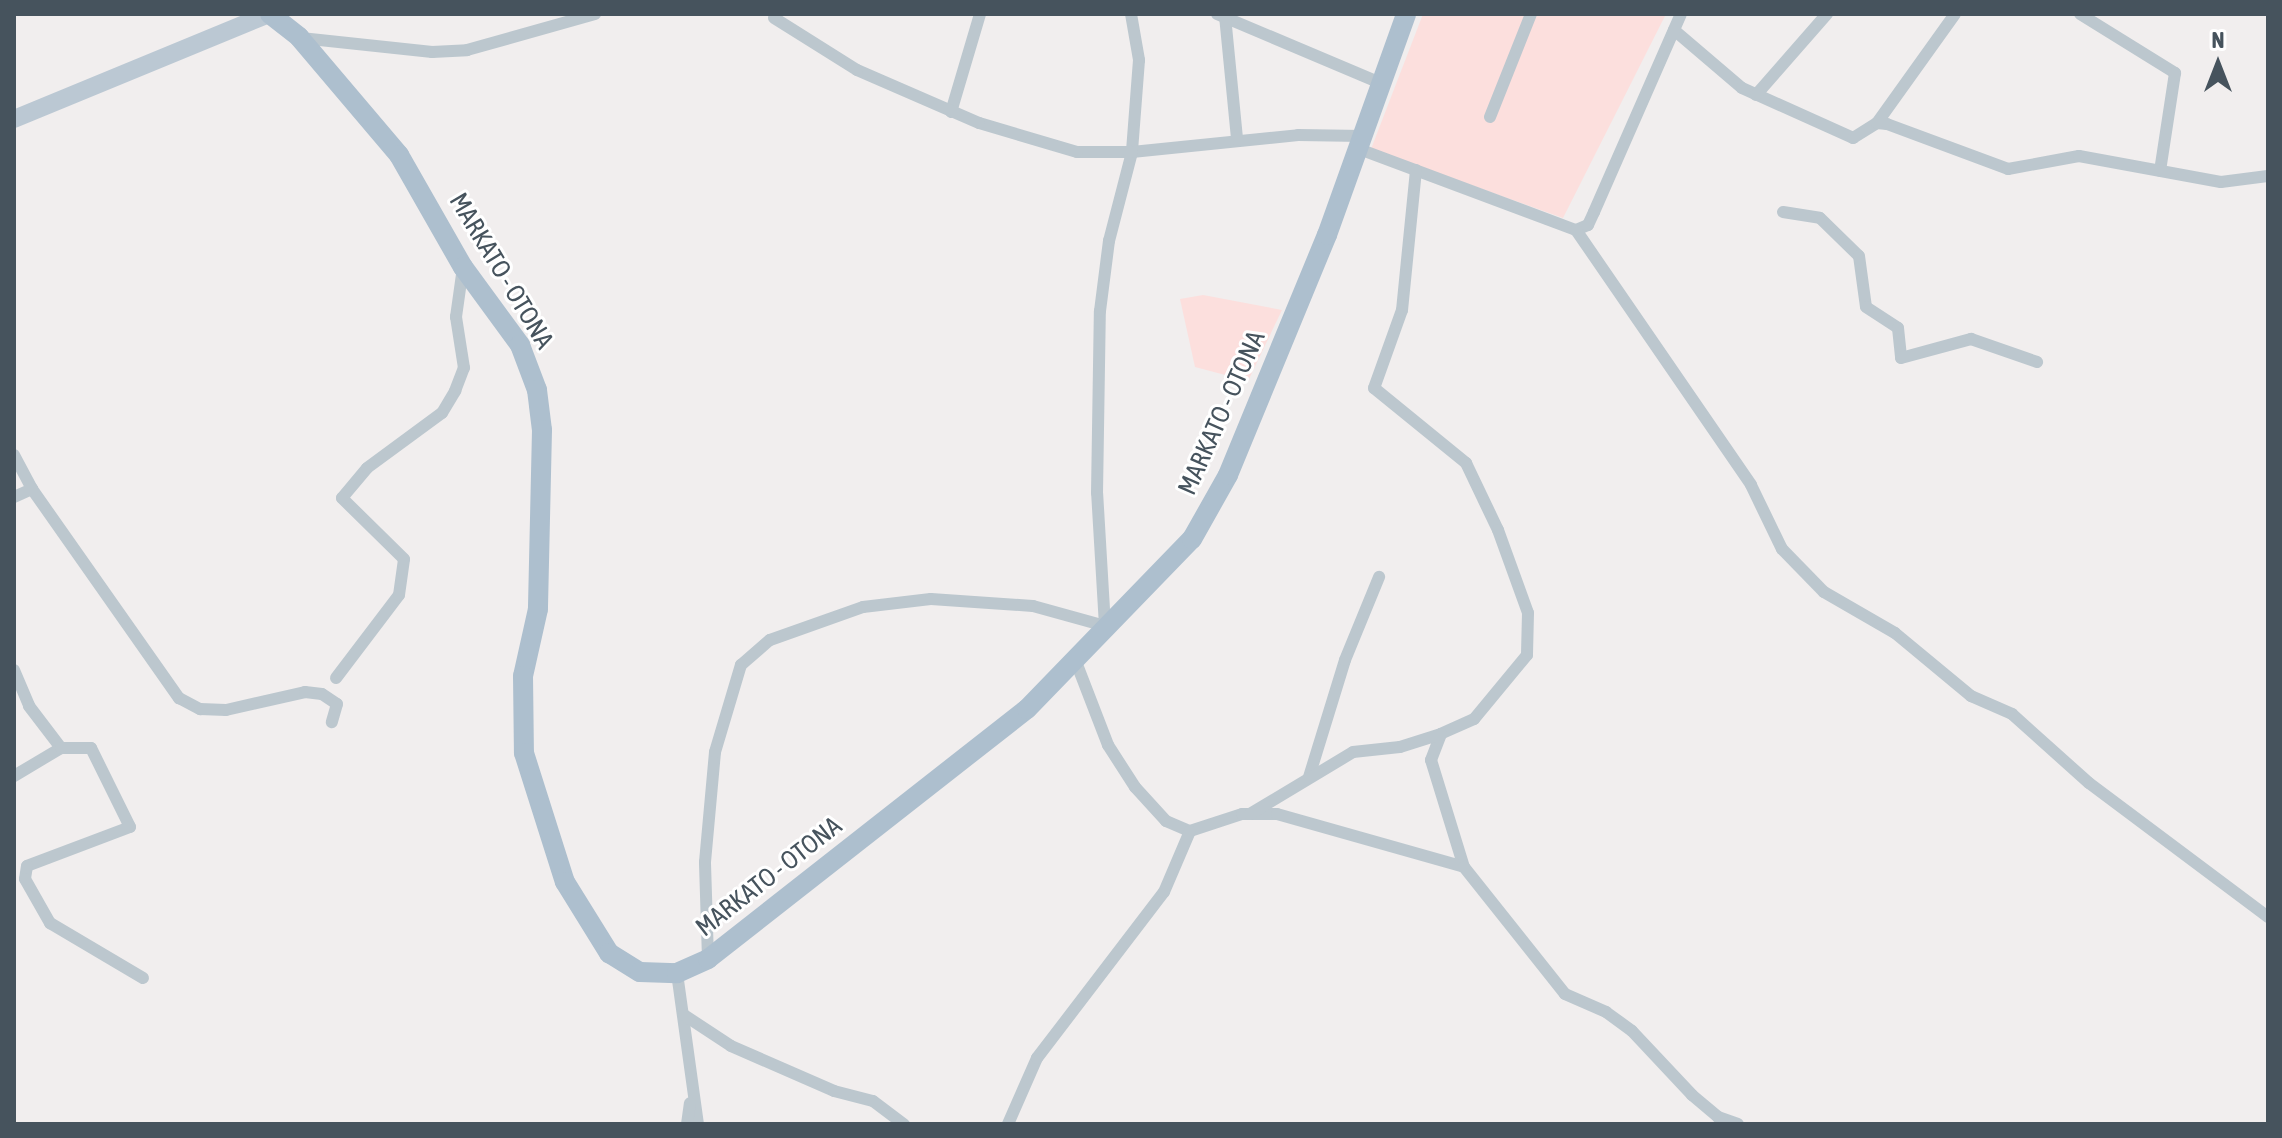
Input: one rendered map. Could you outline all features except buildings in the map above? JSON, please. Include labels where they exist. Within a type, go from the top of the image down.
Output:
[{"type":"main road","name":"MARKATO - OTONA","points":[[270,14],[299,37],[399,155],[463,267],[520,345],[537,390],[542,430],[538,609],[523,676],[524,753],[565,882],[609,953],[640,972],[677,973],[708,959],[1027,709],[1076,662],[1105,626],[1177,557],[1228,475],[1361,142],[1406,14]]},
{"type":"main road","points":[[14,119],[270,14]]},
{"type":"street","points":[[299,37],[432,52],[467,50],[595,14]]},
{"type":"street","points":[[951,112],[980,14]]},
{"type":"street","points":[[708,959],[705,862],[715,752],[741,665],[770,640],[863,607],[931,599],[1033,606],[1105,626],[1097,493],[1100,311],[1109,241],[1132,152],[1139,60],[1131,14]]},
{"type":"street","points":[[1490,117],[1531,14]]},
{"type":"street","points":[[1576,230],[1588,225],[1681,14]]},
{"type":"street","points":[[1756,95],[1827,14]]},
{"type":"street","points":[[1674,30],[1756,95],[1853,138],[1877,123],[1955,14]]},
{"type":"street","points":[[2080,14],[2175,73],[2160,171]]},
{"type":"street","points":[[774,15],[857,70],[951,112],[1077,152],[1132,152],[1237,139],[1361,142],[1416,170],[1576,230],[1751,485],[1782,549],[1824,592],[1895,633],[1971,696],[2012,714],[2089,783],[2268,917]]},
{"type":"street","points":[[1221,15],[1237,139]]},
{"type":"street","points":[[1221,15],[1380,83]]},
{"type":"street","points":[[1877,123],[2008,169],[2079,156],[2221,182],[2268,176]]},
{"type":"street","points":[[1250,814],[1353,752],[1400,747],[1474,719],[1527,655],[1528,613],[1498,530],[1466,463],[1374,388],[1402,310],[1416,170]]},
{"type":"street","points":[[1783,212],[1820,218],[1859,256],[1866,307],[1898,328],[1901,358],[1971,339],[2037,362]]},
{"type":"street","points":[[336,678],[399,595],[404,559],[342,498],[367,468],[442,413],[455,391],[464,368],[456,317],[463,267]]},
{"type":"street","points":[[14,455],[32,489],[179,698],[200,709],[226,710],[305,692],[322,694],[337,704],[332,722]]},
{"type":"street","points":[[14,497],[32,489]]},
{"type":"street","points":[[1309,777],[1345,660],[1379,577]]},
{"type":"street","points":[[1076,662],[1108,745],[1135,787],[1166,821],[1190,831],[1250,814],[1277,814],[1330,826],[1464,867]]},
{"type":"street","points":[[14,670],[29,706],[61,748]]},
{"type":"street","points":[[14,712],[29,706]]},
{"type":"street","points":[[1441,734],[1431,760],[1464,867],[1565,994],[1606,1012],[1632,1031],[1692,1095],[1718,1117],[1738,1124]]},
{"type":"street","points":[[14,776],[61,748],[91,748],[130,827],[27,866],[25,879],[50,923],[143,978]]},
{"type":"street","points":[[1008,1124],[1037,1058],[1164,892],[1190,831]]},
{"type":"street","points":[[677,973],[698,1124]]},
{"type":"street","points":[[684,1015],[731,1046],[834,1091],[873,1101],[904,1124]]},
{"type":"street","points":[[687,1124],[692,1092]]},
{"type":"shaded area","points":[[1423,14],[1666,14],[1563,218],[1371,149]]},
{"type":"shaded area","points":[[1203,295],[1282,310],[1248,381],[1195,367],[1180,299]]}]
